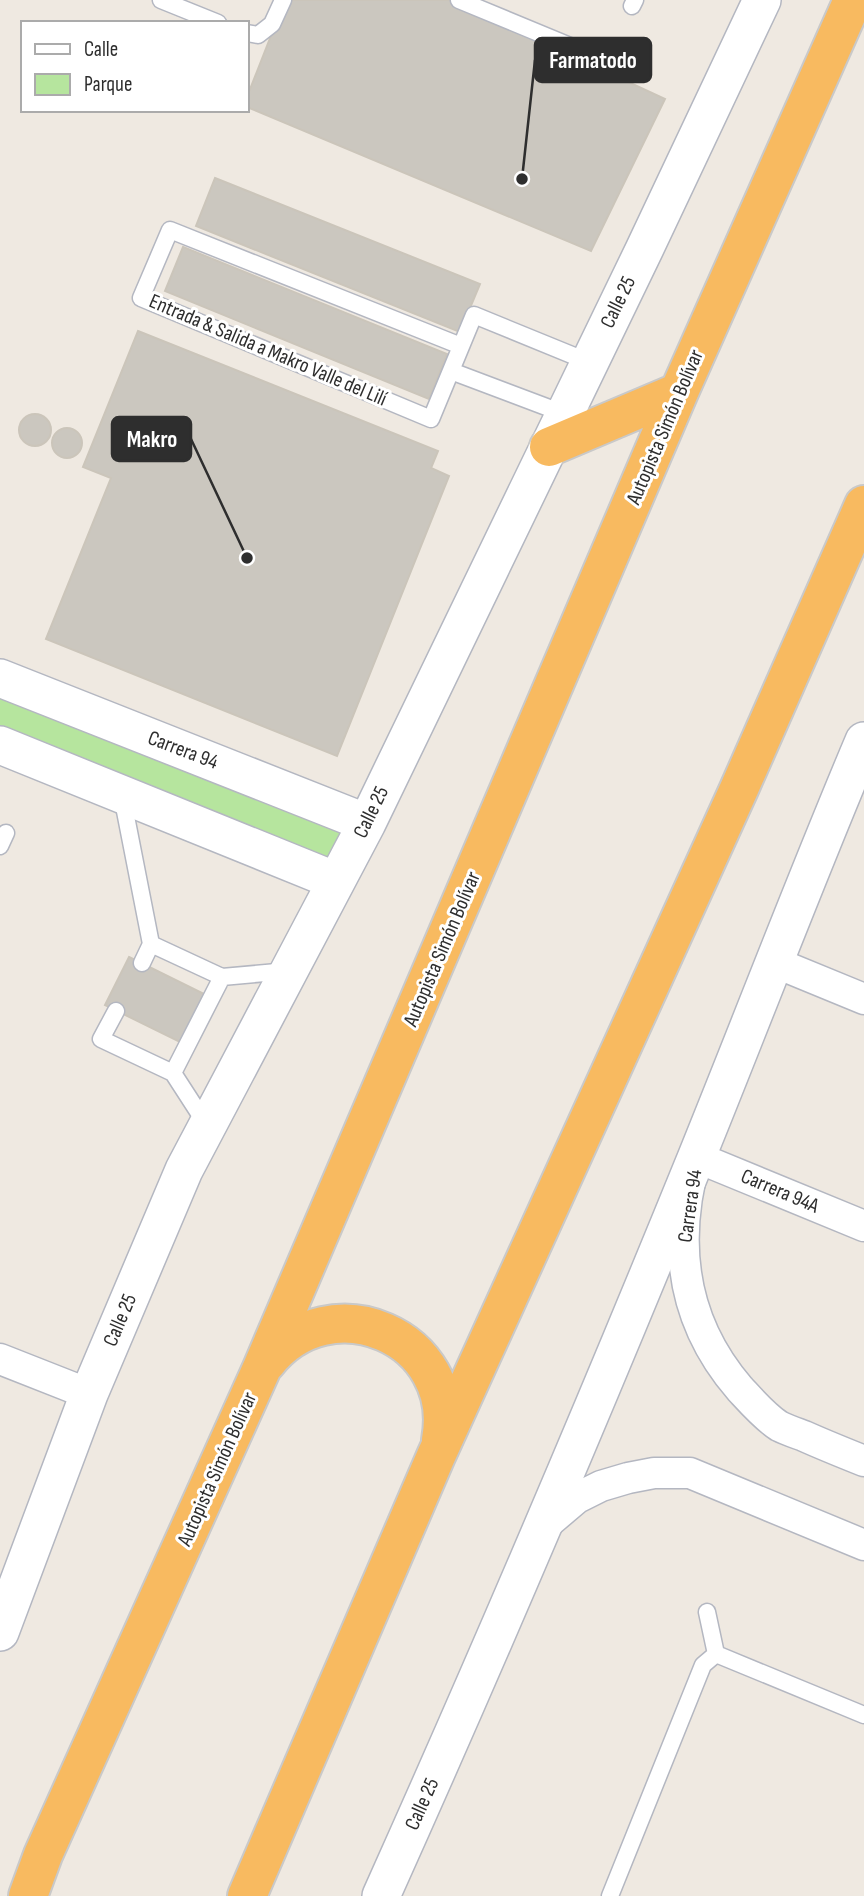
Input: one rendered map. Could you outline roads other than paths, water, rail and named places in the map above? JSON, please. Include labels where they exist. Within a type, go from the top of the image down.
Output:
[{"type":"highway","name":"Autopista Simón Bolívar","points":[[28,1896],[43,1855],[262,1368],[679,392],[853,0]]},
{"type":"highway","points":[[557,431],[679,392]]},
{"type":"highway","points":[[247,1896],[436,1456],[864,505]]},
{"type":"highway","points":[[262,1368],[283,1345],[310,1329],[346,1323],[383,1330],[414,1352],[436,1382],[443,1419],[442,1438],[436,1456]]},
{"type":"highway","points":[[8,1896],[43,1855]]},
{"type":"street","name":"Calle 25","points":[[0,1632],[89,1394],[184,1170],[367,822],[762,0]]},
{"type":"street","name":"Carrera 94","points":[[0,678],[367,822]]},
{"type":"street","points":[[0,745],[336,881]]},
{"type":"street","name":"Calle 25","points":[[381,1896],[480,1676],[862,753]]},
{"type":"street","points":[[774,962],[864,999]]},
{"type":"street","name":"Carrera 94","points":[[696,1157],[686,1199],[683,1254],[690,1295],[708,1342],[729,1376],[753,1404],[780,1426],[864,1461]]},
{"type":"street","name":"Carrera 94A","points":[[696,1157],[864,1226]]},
{"type":"street","points":[[0,1359],[89,1394]]},
{"type":"street","points":[[541,1529],[577,1498],[601,1486],[654,1473],[690,1473],[864,1545]]},
{"type":"lane","points":[[161,0],[213,21]]},
{"type":"lane","points":[[248,33],[258,35],[272,24],[283,0]]},
{"type":"lane","points":[[459,0],[623,68]]},
{"type":"lane","name":"Entrada & Salida a Makro Valle del Lilí","points":[[461,346],[170,230],[141,298],[431,419],[474,315],[589,362]]},
{"type":"lane","points":[[451,371],[557,431]]},
{"type":"lane","points":[[121,793],[151,944],[142,963]]},
{"type":"lane","points":[[151,944],[222,977],[289,971]]},
{"type":"lane","points":[[173,1073],[222,977]]},
{"type":"lane","points":[[116,1011],[101,1039],[173,1073],[207,1126]]},
{"type":"lane","points":[[707,1612],[716,1654]]},
{"type":"lane","points":[[716,1654],[864,1715]]},
{"type":"lane","points":[[610,1896],[703,1665],[716,1654]]},
{"type":"place","name":"Farmatodo","points":[[522,179]]},
{"type":"place","name":"Makro","points":[[247,558]]}]
